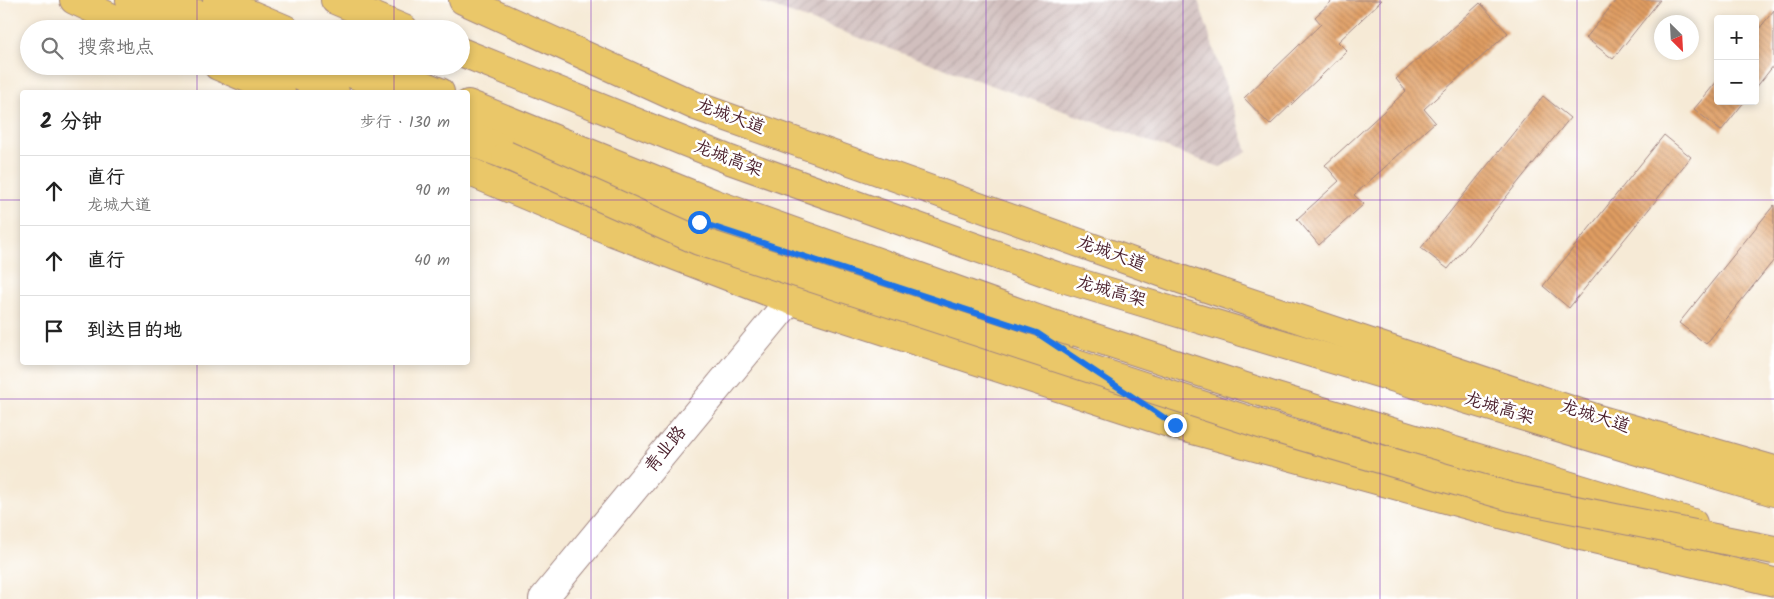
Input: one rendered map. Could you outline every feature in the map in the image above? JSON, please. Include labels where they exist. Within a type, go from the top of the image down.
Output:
[{"type":"main road","points":[[74,0],[117,20]]},
{"type":"main road","points":[[130,0],[174,20]]},
{"type":"main road","points":[[148,0],[218,20]]},
{"type":"main road","points":[[217,0],[264,20]]},
{"type":"main road","points":[[335,0],[383,20]]},
{"type":"main road","name":"龙城大道","points":[[463,0],[706,109],[1202,286],[1601,420],[1774,470]]},
{"type":"main road","name":"龙城高架","points":[[470,56],[730,160],[1056,276],[1774,492]]},
{"type":"main road","points":[[240,75],[276,90]]},
{"type":"main road","points":[[297,75],[331,90]]},
{"type":"main road","points":[[355,75],[389,90]]},
{"type":"main road","points":[[398,75],[435,90]]},
{"type":"main road","points":[[470,105],[713,203],[1040,320],[1273,396],[1774,549]]},
{"type":"main road","points":[[470,126],[699,222],[1037,333],[1774,564]]},
{"type":"main road","points":[[470,142],[506,155],[699,241],[1263,425],[1512,498],[1774,549]]},
{"type":"main road","points":[[470,172],[614,232],[790,300],[1175,425],[1585,537],[1774,582]]},
{"type":"main road","points":[[1037,333],[1175,425]]},
{"type":"street","name":"青业路","points":[[544,599],[790,300]]},
{"type":"shaded area","points":[[754,0],[1198,0],[1247,152],[1220,167]]},
{"type":"building","points":[[1333,0],[1382,0],[1338,42],[1347,51],[1270,125],[1244,98],[1321,24],[1315,17]]},
{"type":"building","points":[[1616,0],[1660,0],[1613,59],[1586,38]]},
{"type":"building","points":[[1480,3],[1508,33],[1424,109],[1435,122],[1354,195],[1364,204],[1319,245],[1297,219],[1339,181],[1325,165],[1406,91],[1396,79]]},
{"type":"building","points":[[1774,10],[1774,65],[1759,84],[1759,60],[1759,29]]},
{"type":"building","points":[[1714,85],[1714,105],[1742,105],[1721,131],[1694,109]]},
{"type":"building","points":[[1543,96],[1570,118],[1448,269],[1421,248]]},
{"type":"building","points":[[1664,135],[1691,157],[1569,308],[1543,286]]},
{"type":"building","points":[[1774,205],[1774,260],[1706,344],[1679,323]]},
{"type":"route","points":[[699,222],[1037,333],[1175,425]]}]
